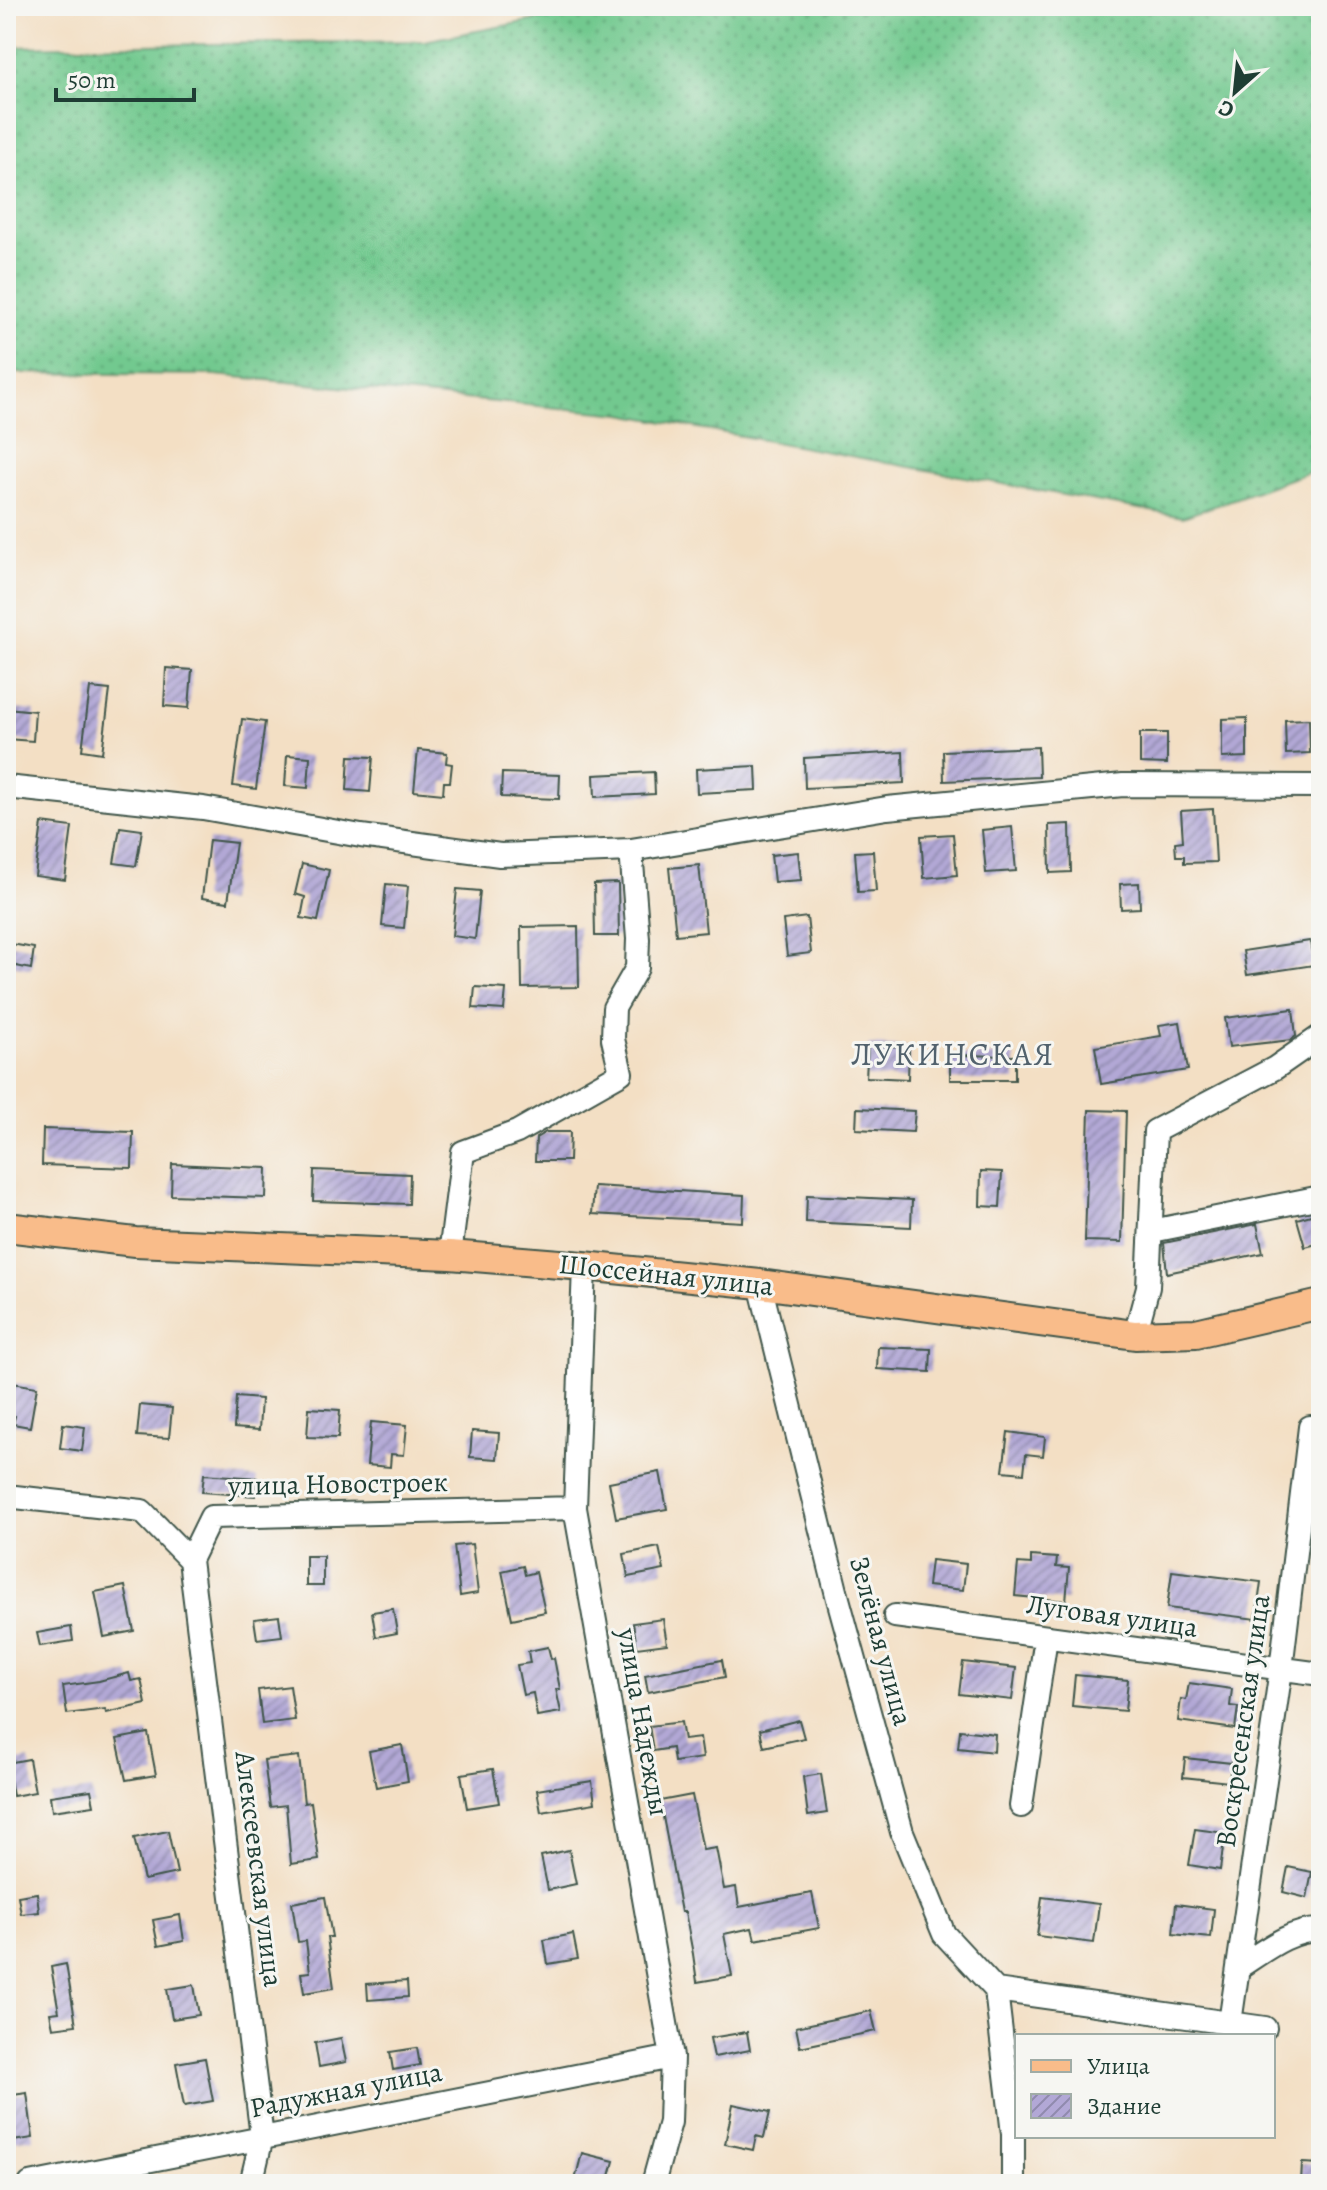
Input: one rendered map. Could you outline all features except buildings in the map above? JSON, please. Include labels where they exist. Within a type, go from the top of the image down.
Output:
[{"type":"main road","name":"Шоссейная улица","points":[[6,1227],[135,1242],[450,1255],[584,1266],[760,1284],[1135,1335],[1196,1333],[1321,1304]]},
{"type":"street","points":[[6,787],[203,808],[361,836],[500,855],[631,850],[887,808],[1123,785],[1321,786]]},
{"type":"street","points":[[450,1255],[463,1152],[517,1132],[621,1073],[613,1039],[614,1008],[637,968],[638,939],[631,850]]},
{"type":"street","points":[[1135,1335],[1148,1287],[1155,1131],[1275,1068],[1321,1036]]},
{"type":"street","points":[[1152,1231],[1321,1197]]},
{"type":"street","name":"улица Надежды","points":[[584,1266],[575,1508],[672,2057],[670,2122],[653,2184]]},
{"type":"street","name":"Зелёная улица","points":[[760,1284],[837,1595],[902,1832],[944,1934],[996,1990]]},
{"type":"street","name":"Воскресенская улица","points":[[1230,2023],[1281,1669],[1310,1427]]},
{"type":"street","points":[[6,1496],[142,1511],[190,1560]]},
{"type":"street","name":"улица Новостроек","points":[[190,1560],[211,1517],[575,1508]]},
{"type":"street","name":"Алексеевская улица","points":[[190,1560],[262,2137],[251,2184]]},
{"type":"street","name":"Луговая улица","points":[[895,1616],[1321,1674]]},
{"type":"street","points":[[1021,1806],[1046,1637]]},
{"type":"street","points":[[1239,1967],[1282,1941],[1307,1930],[1321,1930]]},
{"type":"street","points":[[1013,2184],[1013,2134],[996,1990],[1265,2028]]},
{"type":"street","name":"Радужная улица","points":[[30,2184],[672,2057]]},
{"type":"green space","points":[[609,6],[1321,6],[1321,468],[1183,517],[622,414],[215,375],[6,373],[6,47],[424,41]]},
{"type":"district","name":"ЛУКИНСКАЯ","points":[[953,1054]]}]
